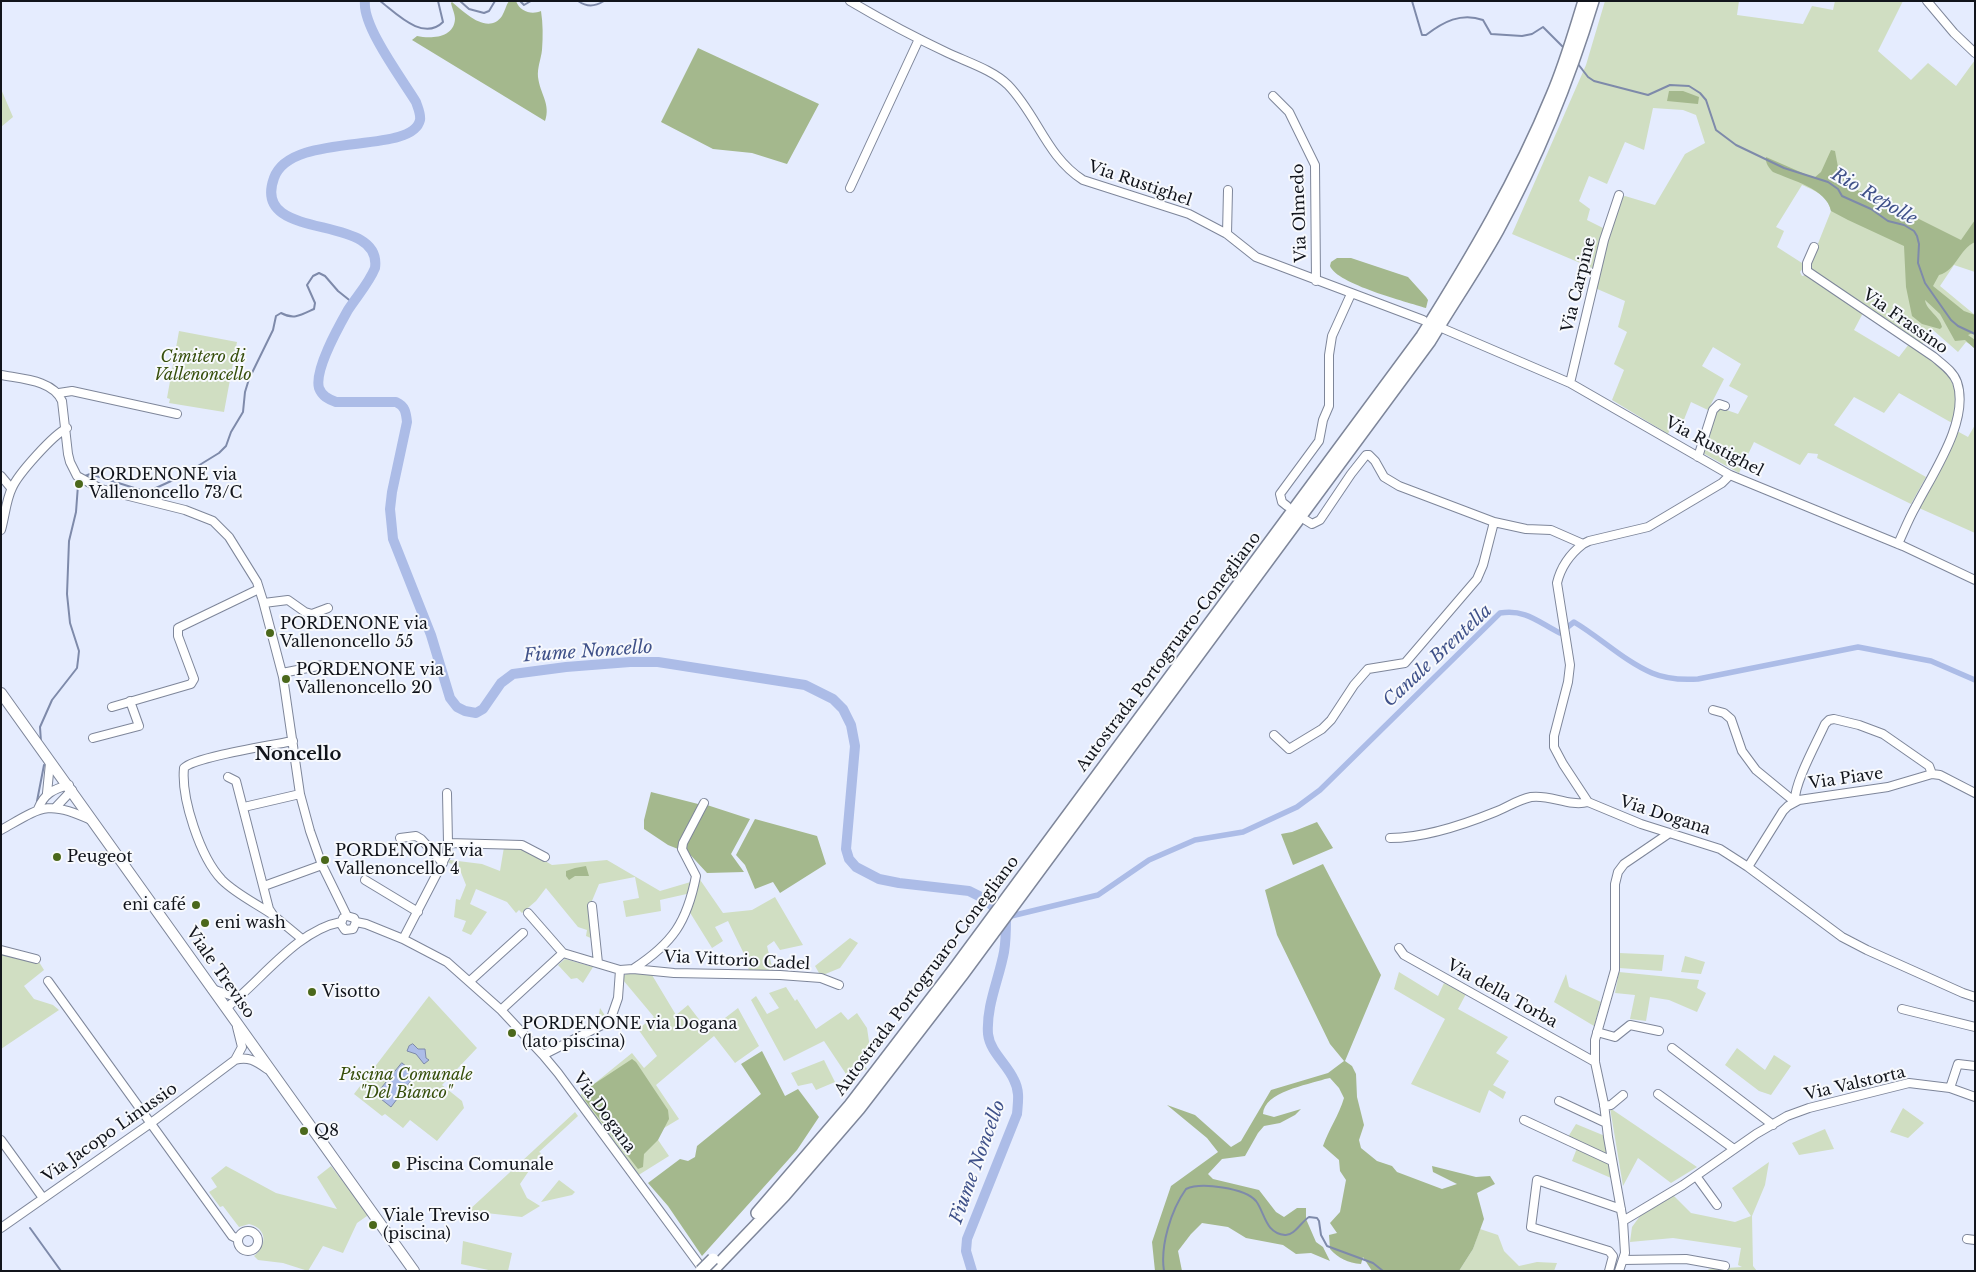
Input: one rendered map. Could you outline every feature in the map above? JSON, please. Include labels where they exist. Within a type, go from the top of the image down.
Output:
[{"type":"highway","name":"Autostrada Portogruaro-Conegliano","points":[[1580,34],[1584,1]]},
{"type":"highway","name":"Autostrada Portogruaro-Conegliano","points":[[703,1271],[715,1265],[778,1190],[854,1107],[963,974],[1422,336],[1489,226],[1565,74],[1593,1]]},
{"type":"highway","points":[[1580,34],[1598,1]]},
{"type":"main road","name":"Viale Treviso","points":[[1,692],[414,1271]]},
{"type":"street","name":"Via Rustighel","points":[[850,1],[919,39],[995,75],[1008,85],[1054,154],[1069,171],[1083,180],[1189,214],[1227,234],[1256,257],[1423,320]]},
{"type":"street","points":[[1927,1],[1975,54]]},
{"type":"street","points":[[850,188],[919,39]]},
{"type":"street","name":"Via Olmedo","points":[[1273,96],[1289,112],[1315,165],[1316,280]]},
{"type":"street","points":[[1227,234],[1228,190]]},
{"type":"street","name":"Via Carpine","points":[[1570,383],[1604,240],[1619,195]]},
{"type":"street","name":"Via Frassino","points":[[1814,247],[1807,263],[1807,271],[1934,357],[1952,372],[1957,382],[1959,414],[1954,432],[1898,544]]},
{"type":"street","points":[[1288,506],[1282,502],[1280,494],[1319,441],[1323,420],[1329,406],[1329,355],[1332,336],[1351,294]]},
{"type":"street","name":"Via Rustighel","points":[[1444,329],[1570,383],[1730,474],[1898,544],[1975,580]]},
{"type":"street","points":[[1,375],[51,386],[59,393],[62,401],[70,462],[78,476],[101,489],[185,510],[213,521],[222,528],[239,551],[259,589],[264,603],[282,673],[300,794],[322,865],[347,916],[341,922],[327,926],[302,939],[226,1008]]},
{"type":"street","points":[[59,393],[72,391],[177,414]]},
{"type":"street","points":[[1698,457],[1713,410],[1719,404],[1725,406]]},
{"type":"street","points":[[1,530],[12,488],[29,465],[66,428]]},
{"type":"street","points":[[1304,519],[1312,524],[1320,520],[1363,457],[1369,455],[1375,461],[1384,477],[1399,486],[1494,522],[1526,529],[1551,530],[1583,544]]},
{"type":"street","points":[[1588,802],[1562,764],[1554,747],[1555,731],[1570,665],[1557,583],[1558,578],[1568,558],[1583,544],[1648,527],[1722,482],[1730,474]]},
{"type":"street","points":[[1,476],[12,488]]},
{"type":"street","points":[[1274,735],[1289,749],[1322,729],[1331,720],[1354,684],[1368,669],[1405,663],[1477,579],[1483,565],[1494,522]]},
{"type":"street","points":[[112,706],[191,684],[194,679],[178,636],[178,628],[259,589]]},
{"type":"street","points":[[264,603],[288,600],[305,612],[312,614],[328,608]]},
{"type":"street","points":[[282,673],[323,665]]},
{"type":"street","points":[[93,738],[139,726],[130,701]]},
{"type":"street","points":[[1713,710],[1724,713],[1731,719],[1742,751],[1756,770],[1795,802]]},
{"type":"street","points":[[1795,802],[1794,795],[1825,724],[1829,720],[1834,719],[1859,725],[1883,734],[1929,766],[1932,774],[1940,775],[1975,794]]},
{"type":"street","points":[[293,741],[188,764],[184,768],[185,794],[192,823],[201,844],[212,866],[222,880],[273,915],[302,939]]},
{"type":"street","points":[[38,809],[40,802],[47,793],[50,780],[50,760]]},
{"type":"street","name":"Via Piave","points":[[1748,867],[1783,811],[1795,802],[1895,786],[1932,774]]},
{"type":"street","points":[[228,777],[236,781],[269,909],[273,915]]},
{"type":"street","points":[[47,793],[57,788],[70,788]]},
{"type":"street","points":[[56,807],[70,788]]},
{"type":"street","points":[[403,939],[443,862],[448,843],[447,793]]},
{"type":"street","points":[[244,807],[300,794]]},
{"type":"street","points":[[1390,838],[1414,836],[1444,830],[1496,812],[1517,800],[1534,797],[1573,803],[1588,802]]},
{"type":"street","name":"Via Dogana","points":[[1588,802],[1668,834],[1713,846],[1727,853],[1842,937],[1867,950],[1975,997]]},
{"type":"street","name":"Via Vittorio Cadel","points":[[634,968],[667,942],[677,931],[686,914],[696,876],[682,850],[683,843],[704,803]]},
{"type":"street","points":[[1,830],[38,809],[56,807],[94,821]]},
{"type":"street","points":[[1444,830],[1447,839]]},
{"type":"street","points":[[1619,1271],[1625,1254],[1623,1221],[1595,1062],[1595,1040],[1615,970],[1615,884],[1618,872],[1624,864],[1668,834]]},
{"type":"street","points":[[400,838],[416,836],[443,862]]},
{"type":"street","points":[[448,843],[522,845],[545,857]]},
{"type":"street","points":[[264,886],[322,865]]},
{"type":"street","points":[[365,880],[418,912]]},
{"type":"street","points":[[592,906],[598,963]]},
{"type":"street","points":[[501,1010],[563,954],[528,913]]},
{"type":"street","name":"Via Dogana","points":[[347,916],[352,916],[356,922],[366,924],[403,939],[438,956],[470,981],[501,1010],[543,1055],[703,1271]]},
{"type":"street","name":"Via Dogana","points":[[341,922],[343,929],[348,931],[355,927],[356,922]]},
{"type":"street","points":[[470,981],[523,933]]},
{"type":"street","name":"Via della Torba","points":[[1399,948],[1404,955],[1595,1062]]},
{"type":"street","points":[[1,950],[36,959]]},
{"type":"street","name":"Via Vittorio Cadel","points":[[563,954],[620,970],[634,968],[674,973],[780,975],[821,978],[839,985]]},
{"type":"street","points":[[543,1055],[610,1021],[618,998],[620,970]]},
{"type":"street","points":[[48,981],[232,1236],[238,1239]]},
{"type":"street","points":[[212,989],[242,995]]},
{"type":"street","points":[[1902,1009],[1975,1027]]},
{"type":"street","points":[[236,1022],[242,1044],[242,1054]]},
{"type":"street","points":[[1597,1032],[1615,1037],[1630,1025],[1659,1030]]},
{"type":"street","points":[[242,1054],[245,1048],[253,1047]]},
{"type":"street","points":[[1672,1048],[1773,1125]]},
{"type":"street","points":[[242,1054],[271,1072]]},
{"type":"street","name":"Via Jacopo Linussio","points":[[1,1228],[150,1123],[242,1054]]},
{"type":"street","points":[[1950,1088],[1958,1064],[1975,1066]]},
{"type":"street","name":"Via Valstorta","points":[[1623,1221],[1788,1116],[1819,1105],[1909,1083],[1950,1088],[1975,1097]]},
{"type":"street","points":[[1658,1094],[1734,1149]]},
{"type":"street","points":[[1604,1106],[1611,1105],[1623,1095]]},
{"type":"street","points":[[1559,1101],[1606,1123]]},
{"type":"street","points":[[1524,1120],[1612,1161]]},
{"type":"street","points":[[1,1140],[43,1198]]},
{"type":"street","points":[[1696,1176],[1717,1205]]},
{"type":"street","points":[[1609,1271],[1614,1256],[1609,1251],[1532,1228],[1537,1180],[1621,1209]]},
{"type":"street","points":[[1623,1260],[1686,1259],[1725,1266]]},
{"type":"green space","points":[[509,1],[516,1],[520,8],[527,12],[541,11],[542,53],[538,74],[547,109],[545,121],[412,40],[417,36],[441,36],[451,30],[455,19],[452,2],[469,16],[483,23],[490,24],[496,22],[502,16]]},
{"type":"green space","points":[[1605,1],[1739,1],[1737,15],[1803,24],[1812,6],[1833,10],[1835,1],[1903,1],[1878,51],[1911,80],[1928,63],[1956,86],[1975,60],[1975,272],[1954,265],[1940,286],[1975,315],[1975,347],[1966,342],[1958,352],[1933,330],[1922,345],[1810,269],[1811,261],[1831,211],[1824,197],[1816,192],[1802,185],[1776,227],[1784,231],[1777,247],[1802,263],[1804,267],[1800,272],[1802,276],[1806,275],[1863,313],[1854,330],[1899,357],[1909,344],[1940,366],[1951,380],[1956,406],[1952,423],[1899,393],[1884,413],[1854,397],[1834,425],[1926,477],[1911,504],[1817,458],[1818,454],[1808,453],[1800,465],[1754,442],[1739,473],[1703,453],[1717,408],[1738,414],[1748,396],[1729,386],[1741,364],[1713,347],[1702,366],[1724,379],[1708,410],[1691,402],[1683,422],[1674,419],[1668,434],[1612,400],[1624,370],[1614,364],[1627,332],[1618,327],[1625,301],[1595,288],[1599,271],[1512,234],[1586,65]],"holes":[[[1653,108],[1683,110],[1696,115],[1705,143],[1685,154],[1655,205],[1625,196],[1620,198],[1609,231],[1587,220],[1590,209],[1579,201],[1589,176],[1607,184],[1625,142],[1644,150]]]},
{"type":"green space","points":[[698,48],[819,104],[787,164],[752,153],[713,149],[661,122]]},
{"type":"green space","points":[[1,89],[13,117],[1,127]]},
{"type":"green space","points":[[1669,91],[1683,91],[1699,97],[1698,104],[1667,101]]},
{"type":"green space","points":[[1831,150],[1835,151],[1838,167],[1852,185],[1859,191],[1882,195],[1883,205],[1909,214],[1961,240],[1975,220],[1975,242],[1965,249],[1950,269],[1939,275],[1933,286],[1964,311],[1975,315],[1975,332],[1968,335],[1975,340],[1975,349],[1965,340],[1955,341],[1940,314],[1925,300],[1942,327],[1940,329],[1922,324],[1912,316],[1906,287],[1904,246],[1831,211],[1828,203],[1816,191],[1773,172],[1766,161],[1766,157],[1814,178],[1821,172]]},
{"type":"green space","points":[[1337,258],[1351,258],[1408,277],[1428,300],[1426,308],[1358,286],[1345,279],[1335,273],[1330,266],[1331,262]]},
{"type":"green space","name":"Cimitero di Vallenoncello","points":[[179,331],[237,342],[224,412],[169,403],[170,399],[167,398]]},
{"type":"green space","points":[[1975,425],[1975,533],[1919,508],[1957,431],[1968,437]]},
{"type":"green space","points":[[651,792],[702,805],[691,821],[678,849],[668,845],[644,829],[644,820]]},
{"type":"green space","points":[[707,805],[750,819],[731,854],[744,872],[707,873],[684,848]]},
{"type":"green space","points":[[755,819],[817,836],[826,864],[780,893],[773,882],[755,889],[745,865],[736,855]]},
{"type":"green space","points":[[1317,822],[1333,848],[1293,865],[1281,834],[1292,832]]},
{"type":"green space","points":[[504,847],[523,848],[552,865],[607,860],[660,891],[694,881],[694,871],[723,913],[752,910],[775,897],[803,945],[780,950],[774,941],[767,946],[773,971],[749,971],[745,956],[728,921],[715,927],[723,941],[712,948],[689,911],[691,893],[660,900],[661,911],[626,917],[623,901],[639,898],[635,877],[599,884],[589,908],[593,939],[586,936],[587,930],[578,927],[546,888],[536,901],[522,913],[519,910],[516,913],[507,902],[476,889],[470,904],[487,912],[471,935],[462,931],[466,921],[454,917],[456,899],[460,900],[466,885],[458,865],[448,863],[450,860],[482,864],[500,871]]},
{"type":"green space","points":[[1323,864],[1381,975],[1345,1061],[1352,1066],[1356,1074],[1357,1097],[1364,1125],[1359,1140],[1361,1148],[1377,1161],[1392,1166],[1397,1172],[1442,1189],[1457,1184],[1433,1172],[1432,1166],[1476,1177],[1490,1176],[1495,1184],[1477,1193],[1484,1219],[1473,1249],[1459,1271],[1372,1271],[1363,1257],[1361,1264],[1352,1262],[1336,1255],[1330,1249],[1329,1235],[1337,1233],[1330,1223],[1340,1212],[1346,1180],[1340,1171],[1339,1160],[1323,1146],[1344,1098],[1339,1088],[1330,1078],[1288,1090],[1271,1100],[1265,1106],[1263,1114],[1274,1117],[1301,1109],[1295,1115],[1280,1123],[1264,1126],[1245,1156],[1222,1159],[1208,1174],[1213,1179],[1259,1190],[1276,1212],[1284,1217],[1297,1208],[1306,1208],[1306,1219],[1316,1242],[1323,1247],[1330,1261],[1311,1253],[1296,1254],[1283,1245],[1246,1238],[1228,1227],[1202,1223],[1178,1251],[1182,1271],[1155,1271],[1152,1242],[1171,1186],[1218,1152],[1207,1138],[1167,1105],[1195,1115],[1231,1147],[1241,1141],[1271,1090],[1328,1073],[1344,1061],[1330,1044],[1277,935],[1265,890]]},
{"type":"green space","points":[[586,866],[589,876],[575,876],[569,880],[566,876],[566,871]]},
{"type":"green space","points":[[850,938],[858,943],[840,968],[823,975],[819,973],[815,966]]},
{"type":"green space","points":[[1619,953],[1664,955],[1662,971],[1619,968]]},
{"type":"green space","points":[[1,954],[39,962],[44,970],[24,986],[34,999],[53,1005],[59,1010],[1,1049]]},
{"type":"green space","points":[[1685,956],[1705,962],[1701,974],[1681,972]]},
{"type":"green space","points":[[565,959],[593,967],[583,983],[577,978],[571,979],[558,965]]},
{"type":"green space","points":[[631,972],[652,975],[676,1015],[688,1005],[708,1031],[738,1008],[759,1046],[735,1063],[714,1036],[656,1085],[679,1119],[654,1134],[669,1156],[637,1176],[579,1096],[632,1053],[644,1068],[657,1056],[638,1029],[654,1017],[623,980],[623,976]]},
{"type":"green space","points":[[1399,972],[1438,996],[1444,983],[1466,994],[1458,1009],[1508,1037],[1496,1053],[1509,1061],[1493,1085],[1506,1092],[1503,1099],[1489,1090],[1480,1113],[1411,1084],[1445,1019],[1394,989]]},
{"type":"green space","points":[[1619,972],[1699,980],[1697,988],[1706,993],[1697,1012],[1669,1000],[1650,997],[1646,1021],[1630,1019],[1635,995],[1615,993]]},
{"type":"green space","points":[[1566,974],[1569,987],[1601,1002],[1594,1026],[1554,1002]]},
{"type":"green space","points":[[786,987],[795,1001],[797,999],[816,1029],[841,1012],[848,1020],[857,1013],[867,1028],[871,1055],[858,1056],[867,1069],[848,1077],[824,1041],[784,1061],[751,1000],[756,996],[767,1014],[779,1008],[769,993]]},
{"type":"green space","name":"Piscina Comunale \"Del Bianco\"","points":[[429,996],[477,1048],[442,1085],[462,1101],[464,1108],[437,1141],[410,1120],[403,1128],[385,1114],[382,1116],[354,1094]]},
{"type":"green space","points":[[600,1008],[608,1020],[588,1030],[586,1028],[599,1014]]},
{"type":"green space","points":[[1737,1048],[1765,1070],[1774,1055],[1791,1066],[1771,1095],[1759,1091],[1725,1065]]},
{"type":"green space","points":[[762,1051],[785,1096],[798,1089],[819,1117],[797,1150],[702,1256],[668,1206],[648,1183],[680,1159],[688,1161],[695,1157],[697,1146],[761,1094],[741,1064]]},
{"type":"green space","points":[[632,1059],[636,1062],[668,1110],[669,1119],[658,1140],[644,1154],[643,1167],[638,1169],[585,1100],[591,1086]]},
{"type":"green space","points":[[824,1060],[835,1082],[816,1090],[812,1083],[798,1086],[791,1073]]},
{"type":"green space","points":[[1610,1108],[1697,1167],[1671,1183],[1638,1158],[1623,1186]]},
{"type":"green space","points":[[1903,1108],[1924,1123],[1908,1138],[1890,1132]]},
{"type":"green space","points":[[575,1112],[578,1116],[539,1152],[541,1153],[520,1184],[527,1198],[540,1206],[522,1217],[468,1211]]},
{"type":"green space","points":[[1576,1124],[1605,1136],[1611,1178],[1572,1161],[1579,1143],[1568,1137]]},
{"type":"green space","points":[[1825,1129],[1834,1149],[1799,1155],[1792,1143]]},
{"type":"green space","points":[[1769,1162],[1765,1185],[1752,1216],[1753,1266],[1757,1271],[1705,1271],[1742,1267],[1738,1265],[1741,1248],[1673,1238],[1630,1242],[1632,1227],[1640,1216],[1673,1195],[1691,1213],[1735,1222],[1751,1216],[1732,1188]]},
{"type":"green space","points":[[226,1166],[276,1193],[337,1209],[317,1177],[331,1166],[367,1213],[367,1216],[357,1223],[343,1253],[323,1246],[308,1271],[283,1263],[258,1260],[254,1256],[261,1247],[264,1238],[260,1230],[249,1224],[239,1227],[223,1206],[220,1207],[209,1192],[217,1187],[211,1178]]},
{"type":"green space","points":[[559,1180],[575,1192],[572,1195],[541,1202]]},
{"type":"green space","points":[[1480,1229],[1498,1235],[1504,1251],[1519,1266],[1537,1262],[1557,1263],[1554,1271],[1459,1271],[1473,1249]]},
{"type":"green space","points":[[463,1241],[512,1253],[508,1271],[493,1271],[461,1264]]},
{"type":"water","points":[[413,1044],[418,1049],[425,1049],[426,1058],[429,1060],[424,1064],[416,1054],[407,1051],[409,1046]]},
{"type":"water","points":[[402,1063],[416,1074],[391,1107],[376,1095]]},
{"type":"waterway","name":"Fiume Noncello","points":[[365,1],[366,12],[376,38],[416,102],[420,113],[420,120],[412,131],[396,138],[326,148],[303,154],[285,163],[274,178],[272,198],[281,212],[298,220],[359,239],[372,250],[375,268],[348,310],[328,348],[320,370],[319,388],[326,397],[336,402],[396,402],[404,410],[407,422],[390,509],[393,539],[431,635],[450,698],[457,707],[476,713],[483,709],[501,683],[513,674],[566,667],[630,662],[658,662],[805,685],[833,699],[843,709],[851,725],[855,746],[846,849],[849,859],[856,867],[879,879],[969,891],[985,899],[1006,918],[1005,948],[989,1013],[988,1034],[992,1047],[1016,1084],[1018,1097],[1017,1114],[967,1239],[966,1251],[972,1271]]},
{"type":"waterway","name":"Rio Repolle","points":[[380,1],[410,24],[427,29],[443,22],[438,1]]},
{"type":"waterway","name":"Rio Repolle","points":[[460,1],[469,9],[484,13],[489,11],[495,1]]},
{"type":"waterway","name":"Rio Repolle","points":[[520,1],[524,5],[531,1]]},
{"type":"waterway","name":"Rio Repolle","points":[[578,1],[591,5],[604,1]]},
{"type":"waterway","name":"Rio Repolle","points":[[1412,1],[1422,35],[1426,35],[1446,22],[1467,17],[1483,20],[1491,34],[1522,36],[1532,34],[1543,27],[1565,49]]},
{"type":"waterway","name":"Rio Repolle","points":[[1578,64],[1588,77],[1594,81],[1648,95],[1670,85],[1689,86],[1700,93],[1706,100],[1716,130],[1736,145],[1784,168],[1828,182],[1838,189],[1842,196],[1871,209],[1888,221],[1904,225],[1914,231],[1919,244],[1918,263],[1925,283],[1951,320],[1958,326],[1975,334]]},
{"type":"waterway","points":[[85,476],[90,474],[147,492],[180,477],[219,453],[226,446],[231,432],[243,412],[245,392],[249,379],[273,330],[276,316],[281,313],[298,316],[314,309],[315,303],[307,285],[313,276],[319,273],[325,276],[338,291],[353,303]]},
{"type":"waterway","points":[[41,742],[40,727],[52,700],[77,668],[79,651],[70,623],[67,594],[69,541],[76,512],[78,485]]},
{"type":"waterway","name":"Canale Brentella","points":[[1007,917],[1098,895],[1149,860],[1195,840],[1243,832],[1297,807],[1320,790],[1500,613],[1509,612],[1525,615],[1560,633],[1574,622],[1642,668],[1669,678],[1698,679],[1858,647],[1931,661],[1975,680]]},
{"type":"waterway","points":[[37,801],[44,765]]},
{"type":"waterway","points":[[1164,1271],[1165,1240],[1171,1218],[1186,1189],[1202,1186],[1233,1190],[1250,1196],[1256,1201],[1269,1227],[1273,1231],[1285,1235],[1295,1231],[1309,1217],[1317,1218],[1321,1235],[1327,1246],[1373,1263],[1383,1271]]},
{"type":"waterway","points":[[30,1228],[61,1271]]},
{"type":"place","name":"PORDENONE via Vallenoncello 73/C","points":[[79,484]]},
{"type":"place","name":"PORDENONE via Vallenoncello 55","points":[[270,633]]},
{"type":"place","name":"PORDENONE via Vallenoncello 20","points":[[286,679]]},
{"type":"place","name":"Peugeot","points":[[57,857]]},
{"type":"place","name":"PORDENONE via Vallenoncello 4","points":[[325,860]]},
{"type":"place","name":"eni café","points":[[196,905]]},
{"type":"place","name":"eni wash","points":[[205,923]]},
{"type":"place","name":"Visotto","points":[[312,992]]},
{"type":"place","name":"PORDENONE via Dogana (lato piscina)","points":[[512,1033]]},
{"type":"place","name":"Q8","points":[[304,1131]]},
{"type":"place","name":"Piscina Comunale","points":[[396,1165]]},
{"type":"place","name":"Viale Treviso (piscina)","points":[[373,1225]]},
{"type":"district","name":"Noncello","points":[[298,755]]}]
